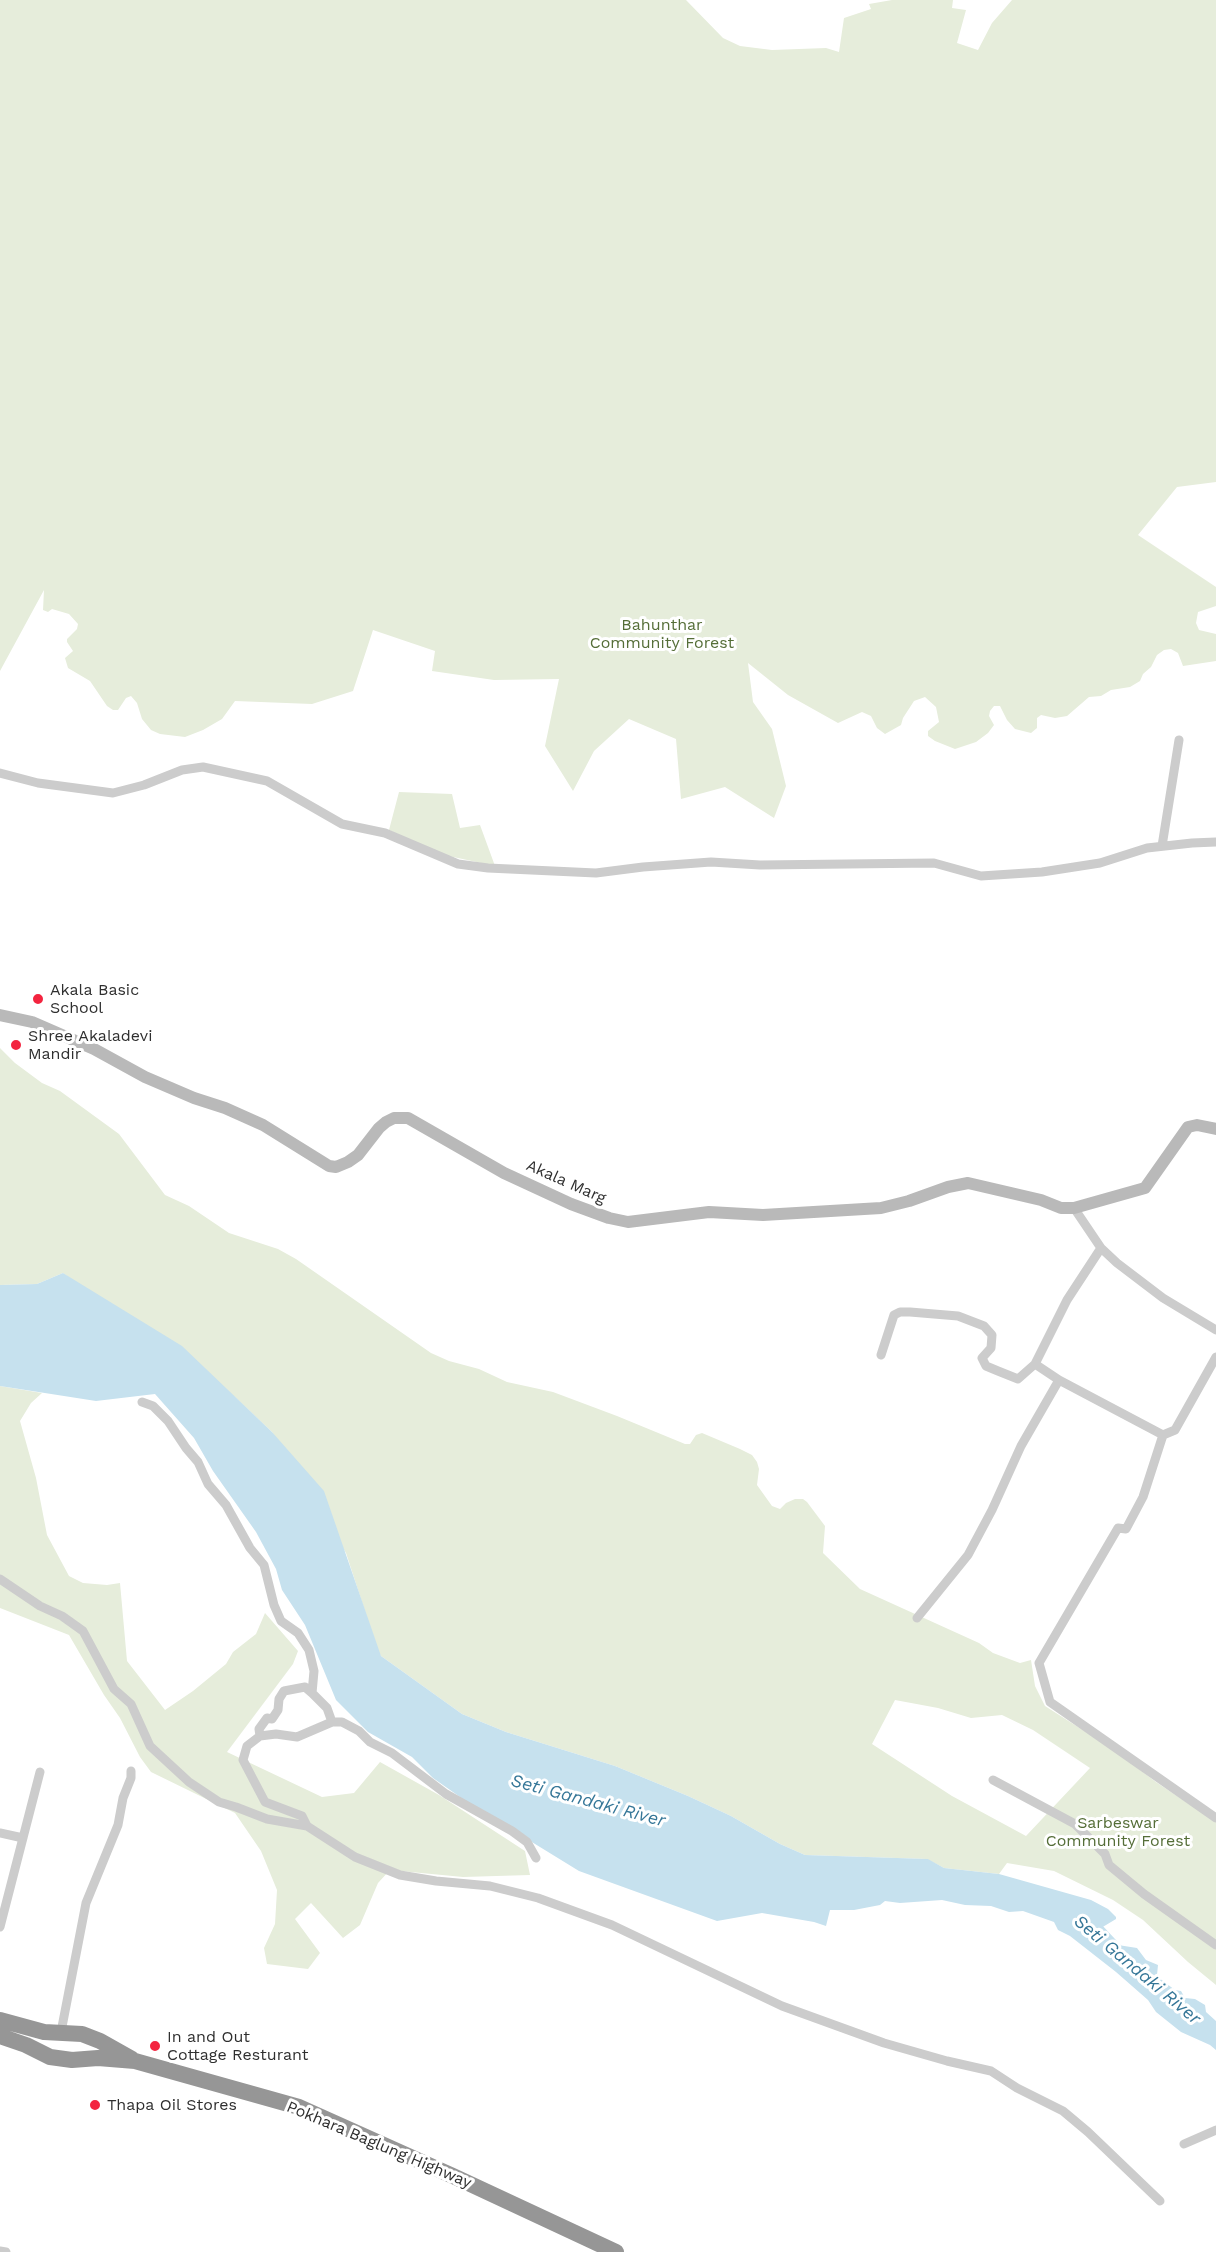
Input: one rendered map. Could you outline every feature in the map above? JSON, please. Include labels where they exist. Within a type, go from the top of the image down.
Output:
[{"type":"highway","name":"Pokhara Baglung Highway","points":[[0,2020],[44,2032],[82,2034],[100,2041],[135,2061]]},
{"type":"highway","name":"Pokhara Baglung Highway","points":[[0,2036],[26,2045],[42,2054],[63,2059],[98,2058],[135,2061],[299,2107],[616,2252]]},
{"type":"main road","name":"Akala Marg","points":[[0,1015],[32,1022],[111,1057],[145,1077],[263,1125],[329,1166],[342,1166],[353,1159],[386,1122],[394,1118],[408,1118],[504,1173],[571,1204],[620,1221],[637,1222],[709,1212],[763,1215],[873,1208],[896,1205],[948,1187],[968,1183],[1041,1200],[1061,1208],[1074,1208],[1145,1188],[1188,1127],[1197,1125],[1216,1129]]},
{"type":"street","points":[[1162,846],[1179,740]]},
{"type":"street","points":[[0,773],[38,783],[113,793],[134,788],[182,770],[203,767],[267,781],[342,824],[385,833],[458,864],[488,868],[596,873],[711,862],[760,865],[934,863],[981,876],[1042,873],[1100,863],[1147,848],[1216,842]]},
{"type":"street","points":[[1074,1208],[1101,1248],[1163,1298],[1216,1329]]},
{"type":"street","points":[[881,1355],[894,1315],[900,1312],[910,1312],[958,1316],[984,1326],[992,1335],[991,1348],[982,1358],[986,1366],[1018,1379],[1035,1364],[1067,1300],[1101,1248]]},
{"type":"street","points":[[1035,1364],[1059,1380],[1162,1434],[1175,1430],[1216,1357]]},
{"type":"street","points":[[917,1618],[968,1555],[992,1510],[1021,1446],[1059,1380]]},
{"type":"street","points":[[142,1402],[153,1406],[168,1420],[198,1462],[208,1484],[226,1505],[250,1548],[264,1565],[274,1605],[281,1621],[298,1633],[309,1650],[314,1671],[312,1693]]},
{"type":"street","points":[[1162,1434],[1143,1497],[1126,1529],[1118,1528],[1039,1663],[1050,1702],[1216,1818]]},
{"type":"street","points":[[0,1579],[40,1606],[62,1616],[82,1631],[114,1689],[130,1704],[150,1746],[189,1782],[219,1802],[267,1820],[307,1826],[355,1857],[400,1875],[490,1886],[538,1898],[612,1925],[782,2006],[884,2043],[991,2071],[1017,2088],[1063,2111],[1160,2201]]},
{"type":"street","points":[[260,1736],[259,1729],[267,1718],[272,1719],[278,1710],[279,1699],[284,1690],[305,1687],[327,1708],[332,1722]]},
{"type":"street","points":[[307,1826],[302,1816],[266,1802],[243,1760],[248,1746],[260,1736],[276,1734],[297,1737],[332,1722],[342,1722],[359,1731],[370,1742],[392,1753],[446,1794],[512,1831],[527,1842],[536,1858]]},
{"type":"street","points":[[61,2032],[86,1903],[118,1825],[131,1771]]},
{"type":"street","points":[[0,1927],[40,1772]]},
{"type":"street","points":[[993,1780],[1075,1824],[1105,1854],[1109,1865],[1144,1894],[1216,1945]]},
{"type":"street","points":[[0,1833],[23,1838]]},
{"type":"street","points":[[1184,2144],[1216,2130]]},
{"type":"street","points":[[0,2251],[6,2252]]},
{"type":"green space","name":"Bahunthar Community Forest","points":[[0,0],[686,0],[723,38],[740,46],[772,50],[826,48],[839,52],[844,18],[871,9],[869,4],[892,0],[953,0],[952,8],[966,10],[957,43],[978,50],[992,23],[1012,0],[1216,0],[1216,482],[1177,487],[1138,535],[1216,587],[1216,606],[1198,612],[1196,623],[1199,630],[1216,634],[1216,661],[1183,666],[1178,653],[1171,649],[1164,650],[1157,655],[1140,681],[1130,687],[1111,690],[1101,696],[1089,697],[1067,716],[1055,718],[1041,715],[1037,718],[1037,728],[1031,733],[1015,729],[1000,706],[994,706],[989,716],[994,725],[988,733],[976,742],[955,749],[928,736],[928,731],[939,722],[936,707],[925,697],[914,701],[901,725],[885,734],[877,728],[871,716],[862,712],[838,723],[788,695],[748,663],[753,702],[772,729],[786,786],[774,818],[725,787],[681,799],[676,739],[629,719],[594,751],[573,791],[545,746],[559,679],[494,680],[432,671],[435,651],[373,630],[353,691],[312,704],[235,701],[222,719],[185,737],[160,734],[151,730],[142,719],[137,703],[131,696],[126,698],[118,710],[113,710],[107,706],[90,681],[68,668],[65,658],[73,651],[67,639],[77,629],[78,624],[69,614],[52,609],[48,612],[43,610],[44,590],[0,671]]},
{"type":"green space","points":[[399,792],[452,794],[460,828],[480,825],[495,866],[444,855],[389,830]]},
{"type":"green space","name":"Sarbeswar Community Forest","points":[[0,1048],[15,1063],[42,1083],[60,1091],[119,1134],[165,1195],[189,1206],[229,1233],[278,1249],[296,1259],[431,1353],[449,1361],[479,1369],[507,1382],[553,1392],[685,1444],[690,1444],[696,1435],[702,1433],[752,1455],[759,1469],[757,1485],[772,1506],[780,1509],[795,1499],[803,1499],[807,1502],[825,1526],[823,1553],[860,1589],[979,1643],[993,1653],[1020,1663],[1031,1660],[1035,1686],[1045,1706],[1111,1748],[1156,1782],[1216,1822],[1216,1985],[1143,1920],[1113,1900],[1054,1871],[1007,1863],[999,1874],[944,1868],[927,1859],[805,1855],[688,1796],[615,1766],[506,1732],[462,1714],[381,1656],[346,1553],[272,1432],[236,1398],[63,1273],[37,1284],[0,1285]],"holes":[[[895,1700],[938,1708],[971,1718],[1002,1715],[1033,1730],[1090,1768],[1026,1836],[952,1796],[872,1744]]]},
{"type":"green space","points":[[0,1386],[42,1393],[31,1403],[20,1421],[36,1478],[47,1535],[69,1576],[83,1583],[107,1585],[120,1583],[127,1661],[165,1710],[226,1664],[233,1652],[256,1634],[265,1613],[298,1651],[293,1664],[227,1752],[322,1797],[354,1793],[380,1762],[439,1795],[525,1851],[530,1875],[463,1877],[390,1870],[378,1883],[360,1925],[343,1938],[311,1903],[295,1919],[320,1953],[308,1969],[267,1964],[264,1948],[275,1924],[277,1890],[261,1851],[235,1813],[151,1772],[69,1635],[0,1608]]},
{"type":"water","points":[[63,1273],[182,1346],[272,1432],[324,1491],[381,1656],[462,1714],[506,1732],[615,1766],[688,1796],[805,1855],[928,1859],[944,1868],[999,1874],[1091,1900],[1108,1909],[1116,1917],[1101,1928],[1100,1938],[1103,1943],[1111,1946],[1137,1948],[1146,1960],[1158,1965],[1159,1978],[1175,1990],[1181,1991],[1185,1998],[1195,1999],[1205,2005],[1206,2012],[1216,2021],[1216,2050],[1181,2032],[1156,2012],[1148,2000],[1116,1972],[1070,1936],[1058,1930],[1054,1922],[1023,1911],[1009,1912],[991,1906],[965,1905],[942,1900],[900,1903],[885,1901],[880,1905],[854,1910],[830,1910],[826,1926],[762,1913],[717,1921],[579,1871],[470,1804],[433,1778],[412,1757],[368,1732],[336,1700],[305,1625],[282,1590],[276,1569],[256,1532],[213,1471],[194,1438],[155,1394],[96,1401],[0,1386],[0,1285],[37,1284]]},
{"type":"waterway","name":"Seti Gandaki River","points":[[1082,1920],[1124,1962]]},
{"type":"place","name":"Akala Basic School","points":[[38,999]]},
{"type":"place","name":"Shree Akaladevi Mandir","points":[[16,1045]]},
{"type":"place","name":"In and Out Cottage Resturant","points":[[155,2046]]},
{"type":"place","name":"Thapa Oil Stores","points":[[95,2105]]}]
